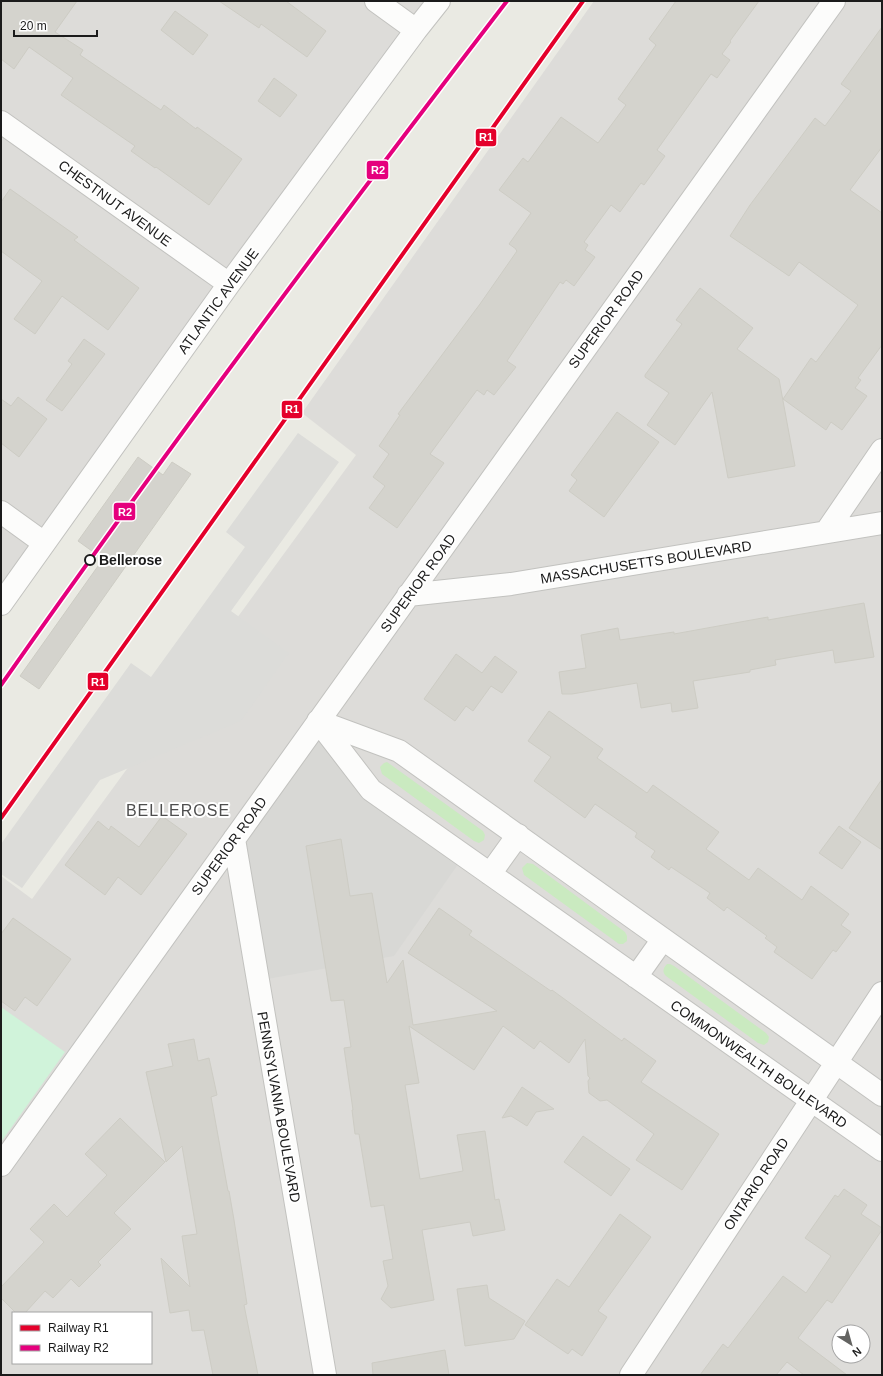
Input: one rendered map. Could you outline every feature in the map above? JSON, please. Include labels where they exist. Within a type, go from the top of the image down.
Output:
[{"type":"street","points":[[376,1],[416,30]]},
{"type":"street","name":"ATLANTIC AVENUE","points":[[1,604],[229,284],[439,1]]},
{"type":"street","name":"SUPERIOR ROAD","points":[[1,1164],[834,1]]},
{"type":"street","name":"CHESTNUT AVENUE","points":[[1,122],[229,284]]},
{"type":"street","points":[[826,532],[882,450]]},
{"type":"street","points":[[1,512],[44,543]]},
{"type":"street","name":"MASSACHUSETTS BOULEVARD","points":[[408,595],[511,584],[882,523]]},
{"type":"street","points":[[318,721],[399,751],[882,1095]]},
{"type":"street","name":"COMMONWEALTH BOULEVARD","points":[[318,721],[371,790],[882,1150]]},
{"type":"street","points":[[490,874],[518,835]]},
{"type":"street","name":"PENNSYLVANIA BOULEVARD","points":[[234,839],[325,1375]]},
{"type":"street","points":[[636,977],[663,939]]},
{"type":"street","name":"ONTARIO ROAD","points":[[631,1375],[882,993]]},
{"type":"shaded area","points":[[1,1],[446,1],[1,603]]},
{"type":"shaded area","points":[[594,1],[882,1],[882,1375],[1,1375],[1,876],[32,899],[356,455],[302,413]]},
{"type":"shaded area","points":[[298,433],[339,462],[231,611],[289,653],[241,721],[100,780],[22,888],[1,874],[1,844],[131,663],[151,677],[245,547],[226,532]]},
{"type":"shaded area","points":[[317,729],[461,860],[394,956],[262,980],[239,841]]},
{"type":"green space","points":[[387,762],[483,831],[485,835],[484,840],[479,843],[474,841],[382,774],[380,767]]},
{"type":"green space","points":[[527,863],[533,864],[625,932],[627,941],[623,944],[619,944],[524,875],[522,868]]},
{"type":"green space","points":[[667,964],[674,966],[766,1033],[769,1037],[768,1042],[764,1045],[758,1043],[666,976],[664,970]]},
{"type":"green space","points":[[1,1007],[65,1052],[1,1142]]},
{"type":"building","points":[[1,1],[77,1],[55,32],[83,50],[80,55],[161,110],[164,105],[196,129],[197,127],[242,159],[209,205],[131,151],[135,146],[61,95],[73,78],[29,47],[14,69],[1,59]]},
{"type":"building","points":[[219,1],[286,1],[326,31],[307,57],[261,24],[259,28]]},
{"type":"building","points":[[676,1],[759,1],[722,54],[730,60],[717,78],[711,74],[657,150],[665,156],[644,185],[641,183],[620,212],[611,205],[584,242],[588,245],[585,250],[595,257],[574,286],[566,280],[563,284],[560,282],[507,361],[516,367],[494,395],[487,390],[484,395],[477,390],[430,454],[444,463],[397,528],[369,508],[385,486],[373,477],[389,454],[379,446],[400,415],[398,414],[480,304],[517,251],[509,244],[531,213],[499,190],[523,158],[528,162],[561,117],[598,143],[626,105],[618,99],[656,45],[649,39]]},
{"type":"building","points":[[175,11],[208,35],[193,55],[161,30]]},
{"type":"building","points":[[882,27],[882,147],[850,190],[882,213],[882,345],[858,378],[861,380],[855,388],[867,396],[842,430],[831,422],[826,430],[783,399],[811,358],[816,362],[858,305],[799,262],[789,276],[730,236],[750,205],[815,118],[825,126],[851,91],[841,84]]},
{"type":"building","points":[[274,78],[297,95],[280,117],[258,101]]},
{"type":"building","points":[[10,189],[78,237],[74,240],[139,288],[108,330],[62,296],[35,334],[14,319],[42,281],[1,251],[1,202]]},
{"type":"building","points":[[700,288],[753,328],[737,349],[779,379],[795,466],[728,478],[712,392],[675,445],[647,425],[669,393],[645,377],[645,375],[682,324],[676,320]]},
{"type":"building","points":[[84,339],[105,354],[62,411],[46,400],[72,364],[68,361]]},
{"type":"building","points":[[18,397],[47,419],[19,457],[1,443],[1,399],[11,406]]},
{"type":"building","points":[[617,412],[659,442],[604,517],[569,491],[577,480],[571,475]]},
{"type":"building","name":"Bellerose","points":[[138,457],[163,475],[172,462],[191,474],[39,689],[20,676],[103,559],[78,541]]},
{"type":"building","points":[[864,603],[874,657],[835,663],[833,650],[775,660],[776,665],[750,670],[750,672],[693,681],[698,708],[672,712],[671,703],[641,708],[637,683],[572,694],[562,694],[559,672],[586,668],[581,635],[618,628],[620,640],[674,632],[674,634],[768,617],[768,620]]},
{"type":"building","points":[[456,654],[482,673],[495,656],[517,672],[502,693],[491,686],[473,711],[466,706],[455,721],[424,699]]},
{"type":"building","points":[[549,711],[603,749],[597,758],[647,793],[653,785],[719,832],[706,849],[749,880],[758,868],[802,900],[811,886],[849,914],[841,925],[851,932],[836,952],[833,950],[812,979],[774,952],[777,947],[765,938],[767,936],[727,907],[724,911],[707,898],[710,893],[671,867],[669,870],[651,857],[655,851],[635,837],[637,833],[595,804],[585,818],[534,781],[551,757],[528,741]]},
{"type":"building","points":[[882,779],[882,850],[849,828]]},
{"type":"building","points":[[162,816],[187,834],[141,895],[118,877],[105,895],[65,865],[98,821],[109,830],[111,826],[139,847]]},
{"type":"building","points":[[839,826],[861,842],[842,869],[819,853]]},
{"type":"building","points":[[341,839],[350,896],[372,893],[387,983],[403,960],[413,1025],[497,1011],[408,953],[439,908],[472,931],[469,935],[551,991],[552,990],[622,1041],[624,1038],[656,1061],[641,1082],[719,1134],[682,1190],[636,1160],[654,1134],[607,1100],[600,1101],[589,1093],[588,1081],[590,1078],[588,1076],[585,1039],[569,1063],[540,1041],[534,1049],[503,1026],[474,1070],[409,1026],[419,1083],[405,1085],[420,1179],[463,1171],[457,1135],[485,1131],[495,1200],[499,1199],[505,1230],[473,1236],[470,1222],[422,1230],[434,1300],[391,1308],[381,1299],[388,1286],[383,1261],[393,1259],[384,1205],[371,1207],[359,1134],[355,1134],[344,1048],[351,1047],[344,1000],[331,1001],[306,846]]},
{"type":"building","points":[[13,918],[71,959],[37,1006],[25,997],[15,1011],[1,1001],[1,934]]},
{"type":"building","points":[[194,1039],[198,1061],[209,1058],[217,1095],[211,1097],[234,1220],[247,1304],[244,1305],[258,1375],[213,1375],[204,1330],[192,1331],[189,1310],[170,1313],[161,1258],[190,1287],[182,1236],[197,1234],[182,1146],[166,1162],[146,1072],[173,1066],[168,1044]]},
{"type":"building","points":[[522,1087],[554,1109],[536,1112],[527,1126],[511,1116],[502,1118]]},
{"type":"building","points":[[120,1118],[165,1162],[114,1213],[131,1229],[98,1262],[101,1265],[79,1287],[71,1279],[53,1298],[45,1291],[26,1312],[15,1312],[1,1298],[1,1287],[44,1242],[30,1229],[54,1204],[67,1217],[107,1175],[85,1154]]},
{"type":"building","points":[[583,1136],[630,1169],[611,1196],[564,1162]]},
{"type":"building","points":[[844,1189],[867,1205],[861,1214],[882,1228],[882,1230],[832,1303],[827,1300],[798,1338],[847,1375],[804,1375],[787,1362],[776,1375],[700,1375],[723,1344],[728,1348],[783,1276],[806,1293],[831,1256],[805,1238],[835,1195],[838,1197]]},
{"type":"building","points":[[620,1214],[651,1237],[598,1311],[607,1317],[582,1356],[572,1349],[568,1354],[525,1325],[557,1279],[569,1287]]},
{"type":"building","points":[[487,1285],[489,1298],[525,1321],[514,1339],[465,1346],[457,1289]]},
{"type":"building","points":[[445,1350],[449,1375],[373,1375],[372,1363]]},
{"type":"rail line","name":"R2","points":[[1,685],[124,512],[250,340],[507,1]]},
{"type":"rail line","name":"R1","points":[[1,818],[583,1]]},
{"type":"place","name":"Bellerose","points":[[90,560]]},
{"type":"district","name":"BELLEROSE","points":[[178,810]]}]
